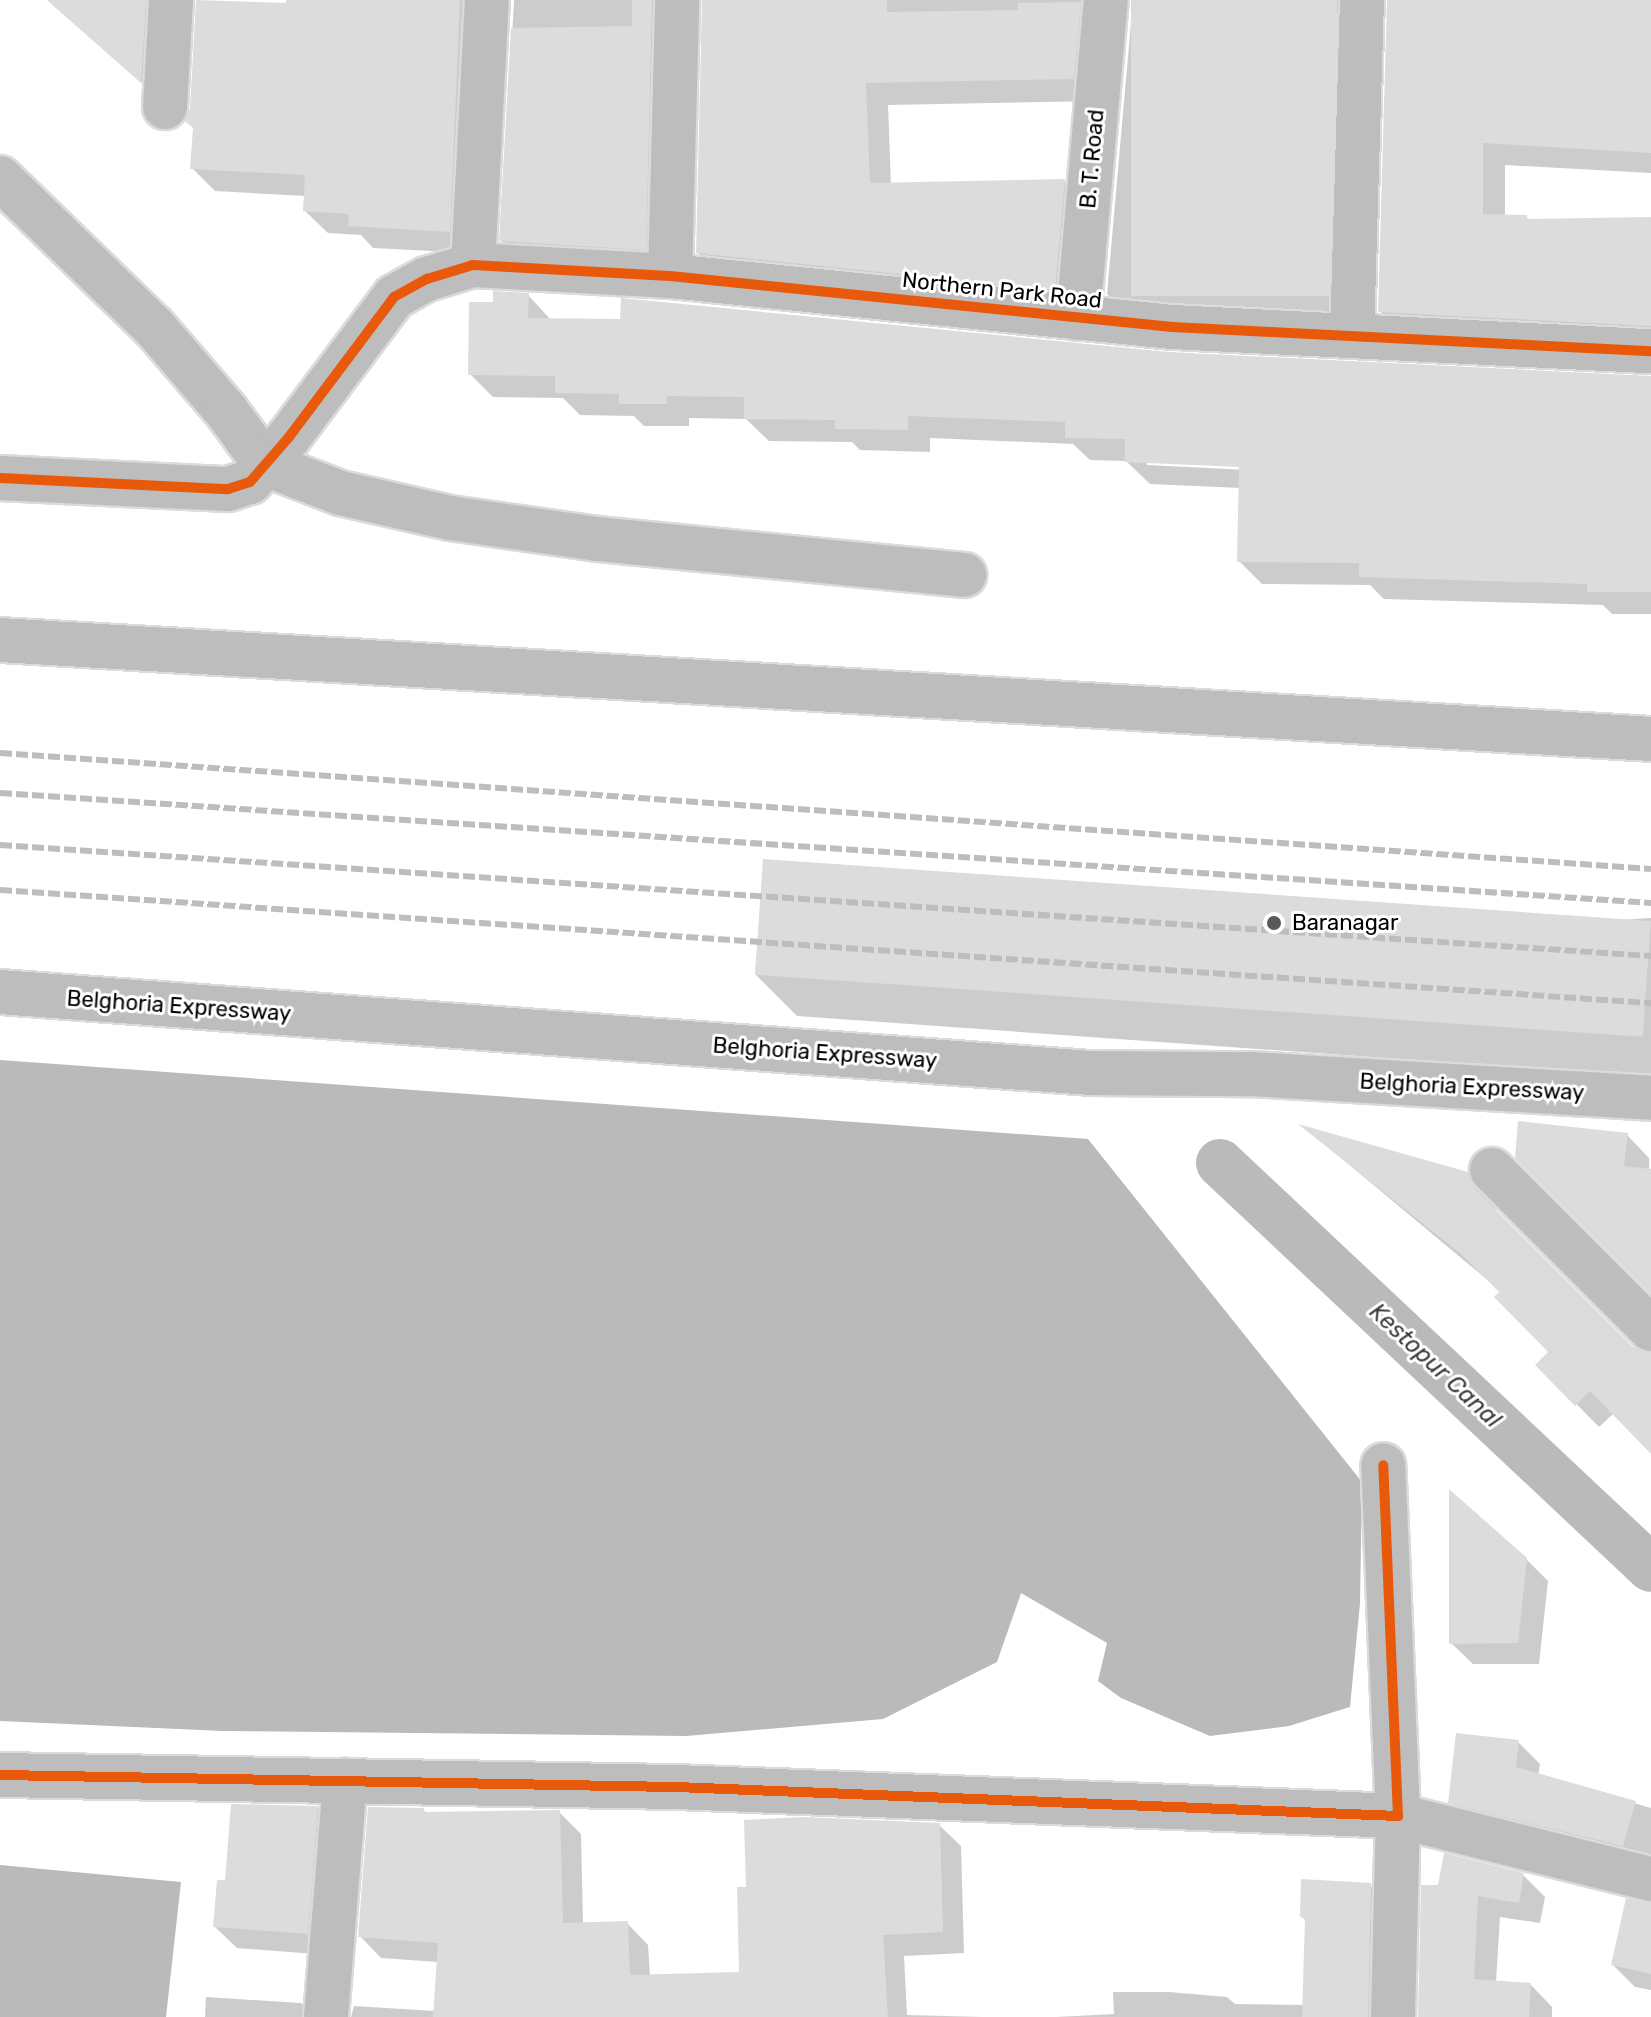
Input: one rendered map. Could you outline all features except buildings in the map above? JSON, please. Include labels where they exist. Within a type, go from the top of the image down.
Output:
[{"type":"main road","points":[[165,107],[171,0]]},
{"type":"main road","points":[[473,265],[487,0]]},
{"type":"main road","points":[[670,276],[677,0]]},
{"type":"main road","name":"B. T. Road","points":[[1078,318],[1106,0]]},
{"type":"main road","points":[[1352,336],[1362,0]]},
{"type":"main road","points":[[0,178],[154,327],[227,412],[277,451],[340,493],[450,518],[598,539],[964,575]]},
{"type":"main road","name":"Northern Park Road","points":[[0,478],[228,489],[250,482],[394,297],[427,279],[473,265],[670,276],[1172,327],[1651,351]]},
{"type":"main road","points":[[0,640],[1651,739]]},
{"type":"main road","name":"Belghoria Expressway","points":[[0,992],[1089,1073],[1251,1074],[1651,1098]]},
{"type":"main road","points":[[1492,1170],[1651,1329]]},
{"type":"main road","points":[[1383,1465],[1398,1816],[1393,2017]]},
{"type":"main road","points":[[0,1775],[676,1787],[1398,1816],[1651,1879]]},
{"type":"main road","points":[[326,2017],[345,1781]]},
{"type":"shaded area","points":[[0,1060],[1088,1139],[1362,1482],[1360,1603],[1350,1707],[1289,1726],[1210,1736],[1121,1698],[1098,1681],[1107,1643],[1021,1593],[997,1662],[883,1719],[686,1736],[223,1731],[0,1721]]},
{"type":"shaded area","points":[[0,1865],[181,1882],[166,2017],[0,2017]]},
{"type":"waterway","name":"Kestopur Canal","points":[[1220,1163],[1651,1568]]},
{"type":"railway","points":[[0,753],[1651,869]]},
{"type":"railway","points":[[0,793],[1651,903]]},
{"type":"railway","points":[[0,845],[1651,956]]},
{"type":"railway","points":[[0,890],[1651,1003]]},
{"type":"cycle path","points":[[0,478],[228,489],[250,482],[289,437],[394,297],[427,279],[473,265],[670,276],[1172,327],[1651,351]]},
{"type":"cycle path","points":[[0,1775],[676,1787],[1398,1816],[1383,1465]]},
{"type":"place","name":"Baranagar","points":[[1274,923]]}]
